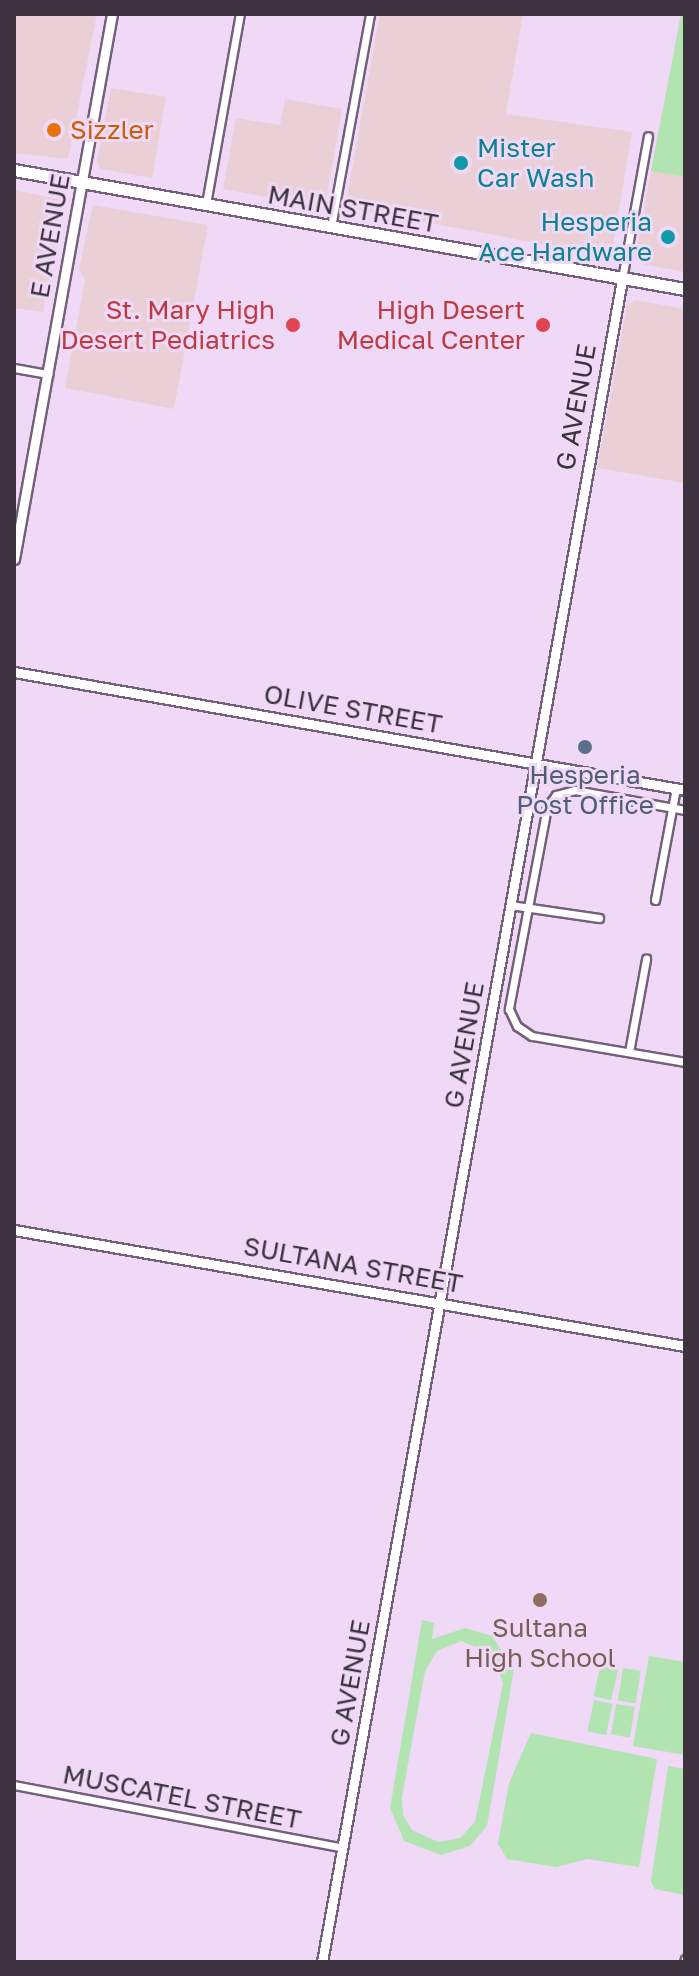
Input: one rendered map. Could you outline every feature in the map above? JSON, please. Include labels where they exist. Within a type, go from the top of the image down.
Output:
[{"type":"main road","name":"MAIN STREET","points":[[14,170],[685,289]]},
{"type":"street","name":"E AVENUE","points":[[14,559],[112,14]]},
{"type":"street","points":[[206,204],[240,14]]},
{"type":"street","points":[[331,227],[370,14]]},
{"type":"street","name":"G AVENUE","points":[[322,1962],[648,136]]},
{"type":"street","points":[[14,368],[48,374]]},
{"type":"street","name":"OLIVE STREET","points":[[14,672],[680,789]]},
{"type":"street","points":[[655,900],[672,808],[680,789]]},
{"type":"street","points":[[685,810],[575,790],[556,795],[547,807],[509,1009],[517,1026],[532,1036],[685,1062]]},
{"type":"street","points":[[510,905],[599,918]]},
{"type":"street","points":[[629,1052],[646,959]]},
{"type":"street","name":"SULTANA STREET","points":[[14,1230],[685,1346]]},
{"type":"street","name":"MUSCATEL STREET","points":[[14,1785],[343,1848]]},
{"type":"shaded area","points":[[14,14],[97,14],[68,159],[14,153]]},
{"type":"shaded area","points":[[380,14],[523,14],[506,114],[632,132],[612,252],[605,256],[345,207]]},
{"type":"shaded area","points":[[111,88],[166,97],[152,178],[101,169],[97,162]]},
{"type":"shaded area","points":[[285,99],[342,109],[327,196],[316,206],[223,189],[236,118],[280,125]]},
{"type":"shaded area","points":[[651,171],[685,177],[685,272],[641,264],[636,255]]},
{"type":"shaded area","points":[[14,190],[63,200],[43,312],[14,308]]},
{"type":"shaded area","points":[[93,205],[208,225],[174,409],[65,388],[85,280],[79,269]]},
{"type":"shaded area","points":[[636,300],[685,309],[685,483],[597,468],[627,305]]},
{"type":"green space","points":[[681,14],[685,14],[685,177],[651,171]]},
{"type":"green space","points":[[422,1620],[434,1623],[432,1639],[465,1628],[492,1636],[514,1670],[487,1826],[470,1846],[441,1855],[404,1841],[390,1808]],"holes":[[[461,1641],[493,1654],[503,1684],[475,1822],[460,1838],[438,1842],[412,1830],[403,1815],[402,1797],[425,1671],[437,1651]]]},
{"type":"green space","points":[[649,1656],[685,1662],[685,1755],[633,1746]]},
{"type":"green space","points":[[601,1664],[619,1668],[611,1700],[594,1696]]},
{"type":"green space","points":[[623,1668],[641,1671],[636,1703],[618,1701]]},
{"type":"green space","points":[[594,1700],[613,1704],[606,1735],[587,1731]]},
{"type":"green space","points":[[616,1704],[635,1707],[630,1738],[611,1735]]},
{"type":"green space","points":[[531,1733],[657,1759],[639,1867],[587,1859],[556,1867],[507,1859],[498,1844],[509,1783]]},
{"type":"green space","points":[[668,1766],[685,1769],[685,1895],[655,1889],[651,1882]]},
{"type":"place","name":"Sizzler","points":[[54,130]]},
{"type":"place","name":"Mister Car Wash","points":[[461,163]]},
{"type":"place","name":"Hesperia Ace Hardware","points":[[668,237]]},
{"type":"place","name":"St. Mary High Desert Pediatrics","points":[[293,325]]},
{"type":"place","name":"High Desert Medical Center","points":[[543,325]]},
{"type":"place","name":"Hesperia Post Office","points":[[585,747]]},
{"type":"place","name":"Sultana High School","points":[[540,1600]]}]
